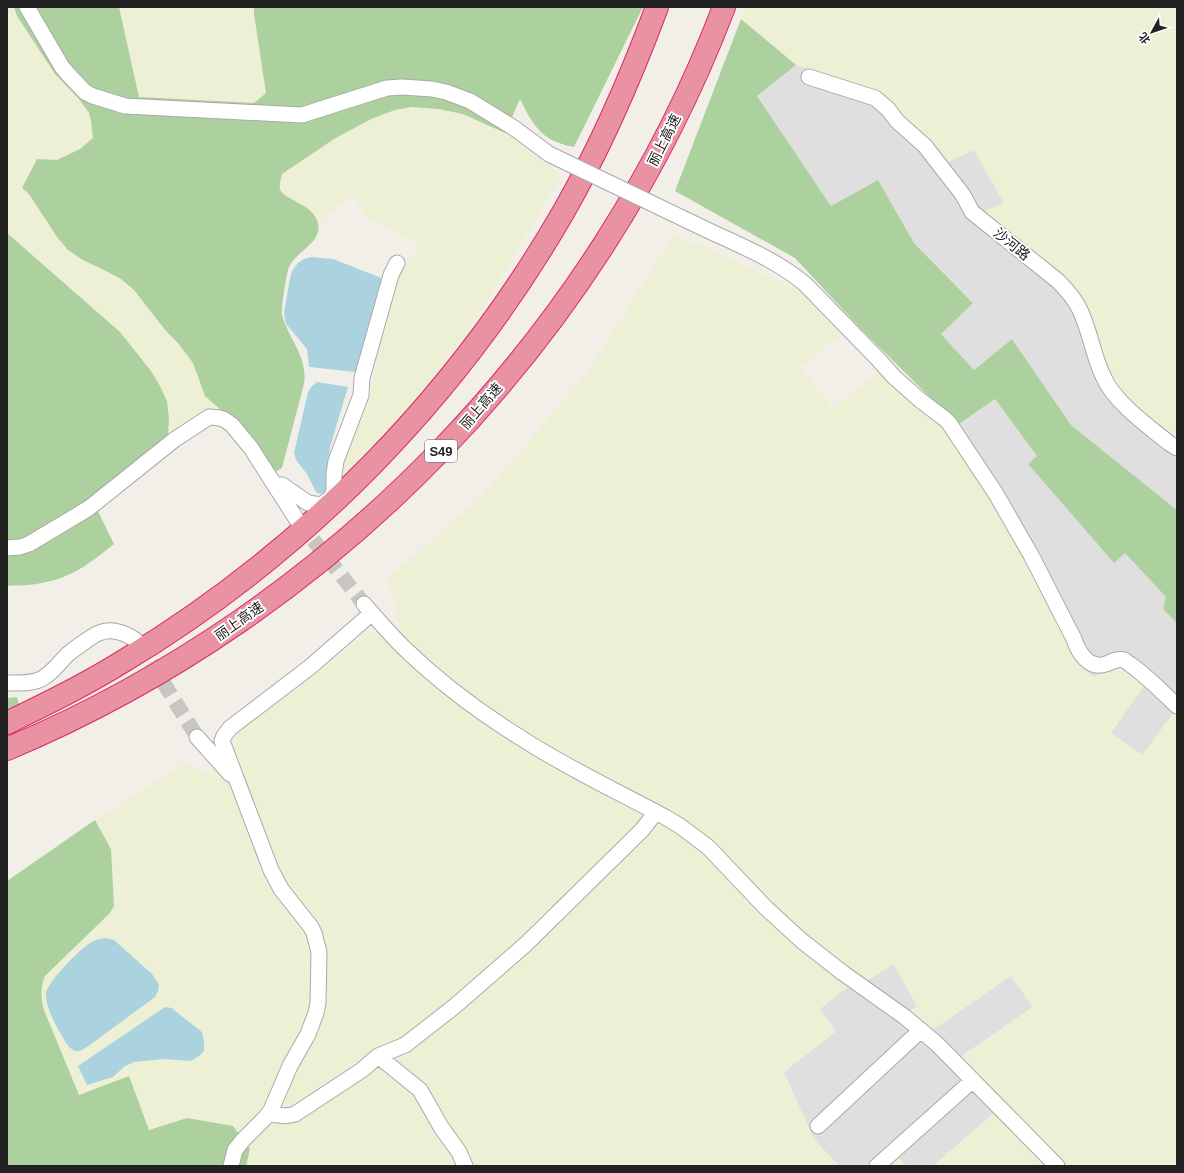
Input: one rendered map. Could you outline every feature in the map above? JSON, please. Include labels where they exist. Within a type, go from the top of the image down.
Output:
[{"type":"highway","points":[[7,723],[74,690],[121,663],[198,613],[236,586],[272,557],[341,496],[406,429],[436,395],[492,323],[518,286],[565,210],[606,131],[625,90],[657,7]]},
{"type":"highway","name":"丽上高速","points":[[7,749],[66,723],[110,700],[158,673],[234,625],[296,580],[350,536],[387,504],[456,435],[488,399],[541,334],[578,284],[605,243],[630,202],[676,116],[697,72],[724,7]]},
{"type":"street","points":[[27,7],[62,66],[86,92],[93,96],[125,106],[302,115],[387,88],[417,88],[446,92],[470,101],[514,128],[549,154],[772,261],[794,275],[804,284],[903,385],[949,423],[996,494],[1031,555],[1074,639],[1078,651],[1082,656],[1092,664],[1098,666],[1117,660],[1123,660],[1139,671],[1177,706]]},
{"type":"street","name":"沙河路","points":[[809,77],[875,98],[888,109],[897,121],[925,146],[963,195],[972,212],[1058,281],[1067,290],[1080,310],[1103,377],[1109,388],[1123,404],[1169,444],[1177,448]]},
{"type":"street","points":[[275,485],[282,486],[308,503],[312,504],[321,505],[331,498],[334,490],[336,461],[361,395],[362,378],[391,275],[396,263]]},
{"type":"street","points":[[7,548],[20,547],[29,544],[89,508],[174,440],[208,417],[220,418],[232,425],[251,448],[297,520]]},
{"type":"street","points":[[231,1166],[235,1150],[269,1113],[290,1066],[308,1034],[318,1003],[319,952],[314,933],[281,889],[271,870],[222,742],[224,736],[230,728],[310,667],[368,609],[420,663],[492,719],[550,756],[680,826],[708,847],[766,908],[802,941],[921,1030],[1057,1166]]},
{"type":"street","points":[[7,683],[36,681],[44,677],[57,667],[68,654],[98,632],[115,631],[123,633],[139,643]]},
{"type":"street","points":[[198,737],[237,782]]},
{"type":"street","points":[[269,1113],[285,1116],[299,1111],[362,1070],[378,1056],[405,1045],[473,991],[526,944],[642,830],[656,812]]},
{"type":"street","points":[[818,1126],[921,1030]]},
{"type":"street","points":[[378,1056],[420,1090],[440,1127],[459,1152],[465,1166]]},
{"type":"street","points":[[877,1166],[972,1081]]},
{"type":"shaded area","points":[[796,65],[881,92],[900,112],[974,150],[1004,203],[982,212],[1068,283],[1163,432],[1177,439],[1177,510],[1071,425],[1012,339],[974,370],[941,334],[973,302],[914,243],[878,180],[831,206],[757,96]]},
{"type":"shaded area","points":[[995,399],[1037,456],[1028,464],[1114,562],[1125,552],[1166,597],[1163,609],[1177,623],[1177,713],[1175,711],[1142,756],[1111,733],[1093,677],[1077,662],[1031,564],[951,431]]},
{"type":"shaded area","points":[[894,964],[917,1006],[910,1011],[1011,976],[1033,1007],[959,1058],[1004,1104],[933,1166],[906,1166],[896,1156],[884,1166],[839,1166],[813,1138],[784,1072],[836,1031],[820,1009],[857,979],[864,982]]},
{"type":"green space","points":[[7,7],[14,7],[17,16],[84,105],[89,113],[93,138],[80,149],[57,160],[37,159],[22,188],[29,194],[57,237],[106,271],[121,279],[134,290],[193,363],[205,396],[217,407],[168,436],[169,418],[160,386],[151,371],[120,332],[7,233]]},
{"type":"green space","points":[[14,7],[119,7],[139,97],[254,103],[266,93],[254,7],[643,7],[574,147],[559,143],[545,136],[535,125],[520,99],[505,133],[463,114],[438,109],[412,107],[395,110],[371,119],[334,139],[282,174],[280,189],[282,193],[305,206],[315,216],[318,223],[318,230],[316,237],[291,264],[286,279],[282,315],[301,356],[304,384],[282,468],[275,472],[239,426],[205,396],[193,363],[134,290],[121,279],[83,260],[68,250],[57,237],[29,194],[22,188],[37,159],[57,160],[80,149],[93,138],[89,113],[79,99],[55,74],[17,16]]},
{"type":"green space","points":[[119,7],[254,7],[266,93],[254,103],[139,97]]},
{"type":"green space","points":[[745,7],[1177,7],[1177,439],[1163,432],[1119,391],[1083,308],[981,212],[1004,203],[974,150],[946,163],[881,92],[796,65],[741,19]]},
{"type":"green space","points":[[741,19],[796,65],[757,96],[831,206],[878,180],[914,243],[973,303],[941,334],[974,370],[1012,339],[1071,425],[1177,510],[1177,623],[1163,609],[1166,597],[1125,553],[1114,563],[1028,464],[1037,456],[995,399],[958,425],[861,329],[795,258],[675,191]]},
{"type":"green space","points":[[412,107],[438,109],[463,114],[505,133],[562,175],[465,338],[349,482],[339,478],[373,383],[388,291],[419,245],[364,215],[353,195],[318,223],[314,215],[302,204],[287,197],[280,191],[280,182],[282,174],[334,139],[371,119],[395,110]]},
{"type":"green space","points":[[7,233],[120,332],[151,371],[160,386],[167,401],[169,418],[168,436],[91,497],[114,544],[80,569],[52,581],[28,585],[7,586]]},
{"type":"green space","points":[[674,234],[782,282],[805,296],[841,336],[801,367],[833,408],[878,373],[951,431],[1031,564],[1077,662],[1093,677],[1119,665],[1144,686],[1111,733],[1142,755],[1175,711],[1177,713],[1177,1166],[933,1166],[1004,1104],[959,1058],[1033,1007],[1011,976],[930,1032],[910,1011],[917,1006],[894,964],[863,982],[857,979],[820,1009],[836,1031],[784,1072],[813,1138],[839,1166],[246,1166],[250,1149],[187,1118],[149,1130],[79,1095],[44,1010],[41,984],[45,976],[110,913],[111,849],[95,820],[186,762],[207,775],[235,753],[236,734],[371,632],[399,628],[388,578],[482,496],[589,370]]},
{"type":"green space","points":[[17,697],[20,708],[7,716],[7,698]]},
{"type":"green space","points":[[95,820],[111,849],[114,906],[110,913],[45,976],[42,988],[44,1010],[79,1095],[129,1076],[149,1130],[187,1118],[233,1126],[250,1149],[246,1166],[7,1166],[7,881]]},
{"type":"green space","points":[[897,1156],[906,1166],[884,1166]]},
{"type":"water","points":[[311,257],[333,259],[382,279],[356,372],[309,367],[307,349],[286,324],[284,313],[292,271],[298,263]]},
{"type":"water","points":[[317,382],[348,387],[330,447],[327,492],[321,494],[317,493],[315,490],[307,474],[296,460],[294,453],[308,392]]},
{"type":"water","points":[[105,938],[114,940],[152,974],[159,985],[158,991],[155,997],[87,1047],[80,1051],[75,1051],[66,1043],[50,1013],[46,1000],[47,989],[64,967],[85,946]]},
{"type":"water","points":[[165,1007],[172,1008],[202,1032],[204,1051],[199,1056],[191,1061],[163,1059],[134,1062],[125,1066],[113,1077],[87,1085],[78,1066]]},
{"type":"tunnel","points":[[299,522],[364,604]]},
{"type":"tunnel","points":[[139,643],[197,737]]}]
